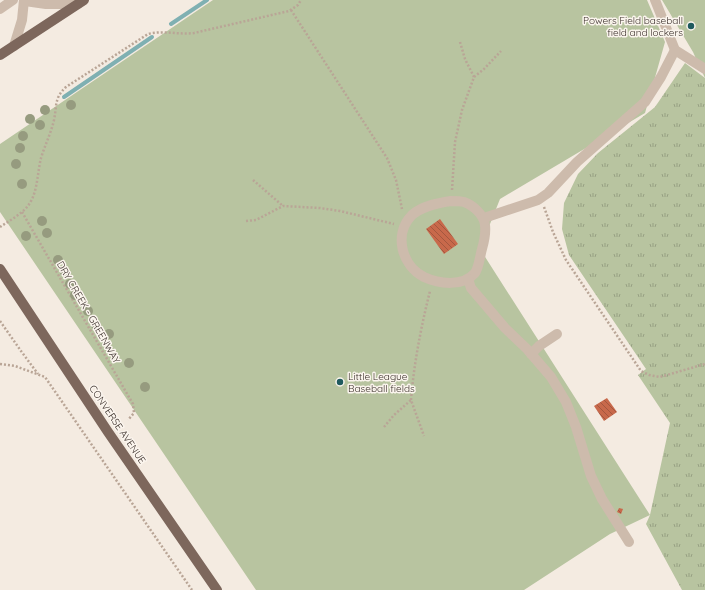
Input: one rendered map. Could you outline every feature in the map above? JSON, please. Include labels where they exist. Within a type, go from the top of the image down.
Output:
[{"type":"main road","points":[[0,55],[81,2]]},
{"type":"main road","name":"CONVERSE AVENUE","points":[[0,269],[108,432],[217,590]]},
{"type":"main road","points":[[0,274],[10,284]]},
{"type":"lane","points":[[0,9],[13,0]]},
{"type":"lane","points":[[14,46],[22,20],[25,0],[46,4],[81,2]]},
{"type":"lane","points":[[655,0],[675,50],[705,69]]},
{"type":"lane","points":[[484,218],[540,198],[548,193],[576,162],[645,102],[675,50]]},
{"type":"lane","points":[[451,201],[463,202],[474,207],[484,218],[485,236],[476,272],[468,279],[458,282],[444,283],[418,274],[410,265],[403,252],[401,240],[406,224],[412,215],[422,208],[451,201]]},
{"type":"lane","points":[[468,279],[471,288],[505,328],[551,377],[566,402],[576,427],[591,476],[602,498],[629,542]]},
{"type":"lane","points":[[531,354],[539,346],[557,334]]},
{"type":"path","points":[[0,227],[22,212],[34,196],[40,165],[54,120],[57,98],[60,92],[66,87],[148,34],[154,32],[185,34],[259,19],[291,10],[298,5],[301,0]]},
{"type":"path","points":[[246,221],[256,220],[283,206],[320,208],[406,224],[396,180],[387,158],[291,10]]},
{"type":"path","points":[[460,42],[465,59],[474,77]]},
{"type":"path","points":[[451,201],[455,142],[462,110],[474,77],[490,64],[501,51]]},
{"type":"path","points":[[253,180],[283,206]]},
{"type":"path","points":[[540,198],[566,260],[641,370],[649,375],[660,377],[705,364]]},
{"type":"path","name":"DRY CREEK - GREENWAY","points":[[22,212],[133,404],[134,413],[128,420]]},
{"type":"path","points":[[424,436],[411,400],[413,373],[424,316],[434,280]]},
{"type":"path","points":[[0,321],[20,351],[39,374]]},
{"type":"path","points":[[0,364],[15,366],[45,377],[192,590]]},
{"type":"path","points":[[384,427],[394,415],[411,400]]},
{"type":"green space","name":"Little League Baseball fields","points":[[213,0],[647,0],[665,42],[645,113],[500,199],[480,249],[650,515],[610,534],[524,590],[256,590],[0,212],[0,144]]},
{"type":"green space","name":"Powers Field baseball field and lockers","points":[[662,0],[705,0],[705,78],[693,52]]},
{"type":"green space","points":[[685,63],[705,78],[705,590],[682,590],[646,524],[650,515],[670,423],[638,375],[646,369],[569,255],[562,229],[564,203],[578,174],[598,153],[655,107]]},
{"type":"building","points":[[440,219],[458,244],[444,254],[426,229]]},
{"type":"building","points":[[607,398],[617,412],[604,421],[594,406]]},
{"type":"building","points":[[619,508],[623,509],[621,514],[617,512]]},
{"type":"waterway","points":[[171,24],[207,0]]},
{"type":"waterway","points":[[64,97],[152,37]]},
{"type":"place","name":"Powers Field baseball field and lockers","points":[[691,26]]},
{"type":"place","name":"Little League Baseball fields","points":[[340,382]]}]
